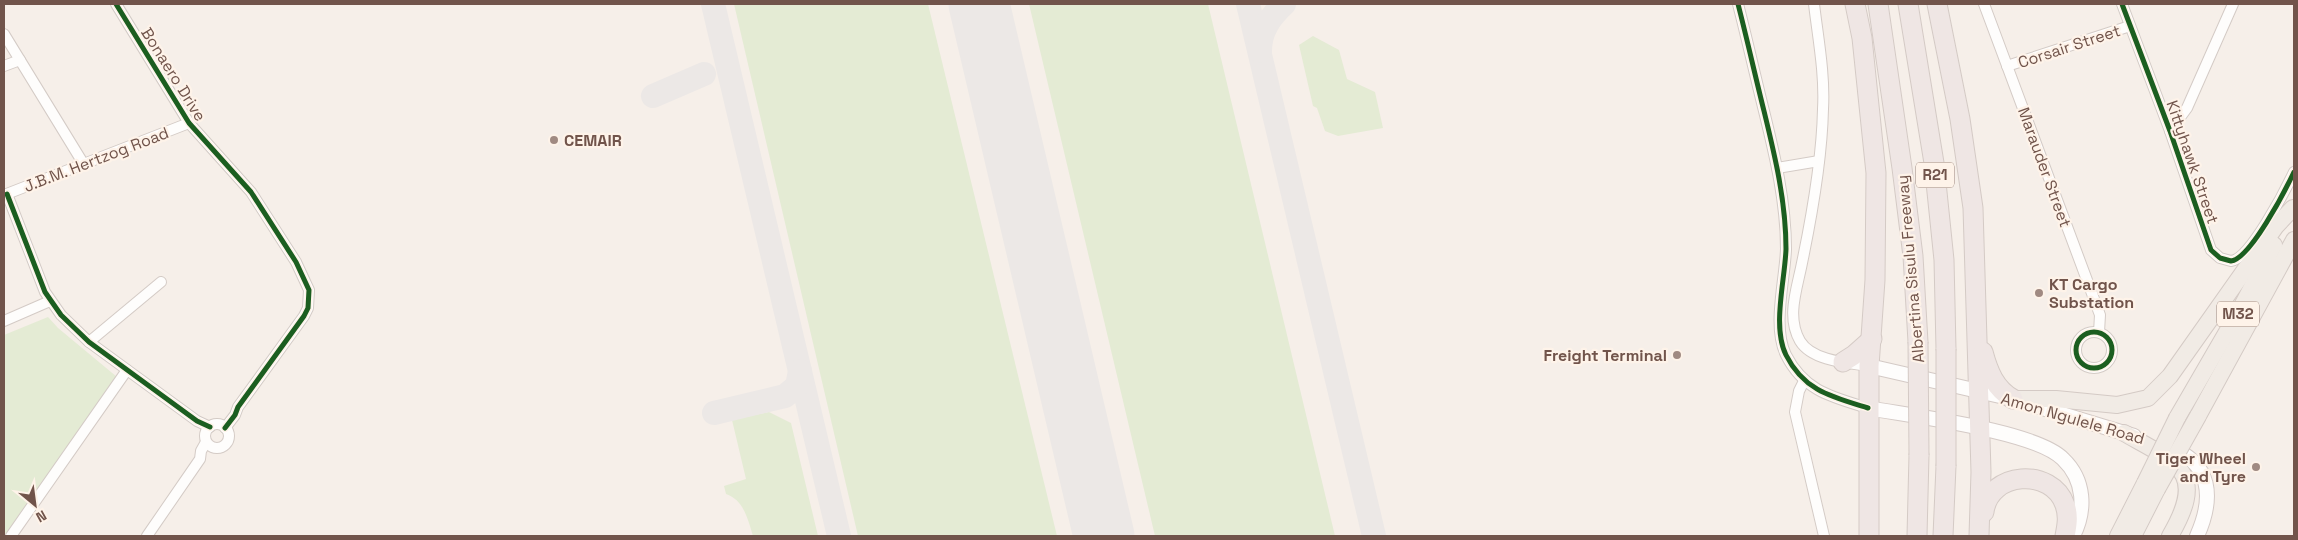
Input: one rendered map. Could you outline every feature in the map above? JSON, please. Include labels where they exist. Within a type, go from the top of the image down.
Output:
[{"type":"highway","points":[[1856,4],[1862,38],[1876,173],[1877,229],[1868,408],[1868,536]]},
{"type":"highway","name":"Albertina Sisulu Freeway","points":[[1878,4],[1913,256],[1918,342],[1919,456],[1917,536]]},
{"type":"highway","name":"Albertina Sisulu Freeway","points":[[1908,4],[1934,163],[1944,260],[1946,466],[1943,536]]},
{"type":"highway","points":[[1937,4],[1960,119],[1973,208],[1981,472],[1980,536]]},
{"type":"highway","points":[[1978,334],[1986,365],[1994,382],[2004,394],[2013,399]]},
{"type":"highway","points":[[1843,362],[1872,339]]},
{"type":"highway","points":[[1980,536],[1985,508],[1990,494],[2000,484],[2026,479],[2044,483],[2060,495],[2067,515],[2065,536]]},
{"type":"main road","points":[[2013,399],[2056,399],[2117,405],[2148,398],[2170,376],[2276,226],[2294,207]]},
{"type":"main road","name":"M32","points":[[2132,536],[2177,418],[2242,306],[2294,207]]},
{"type":"main road","name":"M32","points":[[2118,536],[2198,416],[2294,240]]},
{"type":"main road","name":"Amon Ngulele Road","points":[[1869,366],[2013,399],[2188,455],[2204,474],[2206,487],[2203,524],[2197,536]]},
{"type":"main road","points":[[1868,408],[1980,428],[2046,447],[2063,458],[2074,473],[2082,492],[2082,510],[2073,536]]},
{"type":"main road","points":[[2124,433],[2166,456],[2178,466],[2186,479],[2188,495],[2184,508],[2170,536]]},
{"type":"street","name":"Bonaero Drive","points":[[116,4],[189,123],[251,192],[296,262],[309,290],[308,308],[304,316],[238,406],[231,409],[200,459],[147,536]]},
{"type":"street","points":[[1738,4],[1777,168],[1784,208],[1786,250],[1781,310],[1781,343],[1790,362],[1804,381],[1833,397],[1868,408]]},
{"type":"street","points":[[1814,4],[1824,108],[1819,161],[1795,295],[1793,324],[1803,345],[1828,358],[1869,366]]},
{"type":"street","name":"Marauder Street","points":[[1984,4],[2100,315],[2099,332]]},
{"type":"street","name":"Kittyhawk Street","points":[[2122,4],[2170,131],[2211,250],[2220,258],[2231,261],[2244,255],[2277,206],[2294,172]]},
{"type":"street","points":[[2170,131],[2187,108],[2233,4]]},
{"type":"street","name":"Corsair Street","points":[[2007,66],[2130,26]]},
{"type":"street","points":[[4,34],[83,163]]},
{"type":"street","points":[[4,66],[20,60]]},
{"type":"street","name":"J.B.M. Hertzog Road","points":[[5,194],[189,123]]},
{"type":"street","points":[[1777,168],[1819,161]]},
{"type":"street","points":[[5,194],[50,301],[89,342],[197,421],[200,428],[214,434]]},
{"type":"street","points":[[89,342],[161,282]]},
{"type":"street","points":[[4,321],[50,301]]},
{"type":"street","points":[[11,536],[127,370]]},
{"type":"street","points":[[1804,381],[1799,391],[1795,412],[1824,536]]},
{"type":"green space","points":[[734,4],[928,4],[1057,536],[858,536]]},
{"type":"green space","points":[[1029,4],[1208,4],[1335,536],[1155,536]]},
{"type":"green space","points":[[1313,36],[1339,50],[1347,79],[1375,92],[1383,128],[1338,136],[1325,131],[1317,108],[1313,106],[1299,45]]},
{"type":"green space","points":[[48,317],[58,328],[117,377],[4,536],[4,335]]},
{"type":"green space","points":[[769,412],[791,423],[818,536],[753,536],[741,506],[726,494],[724,486],[746,479],[732,420]]},
{"type":"taxiway","points":[[713,4],[839,536]]},
{"type":"taxiway","points":[[1248,4],[1374,536]]},
{"type":"taxiway","points":[[1260,51],[1260,44],[1267,25],[1284,4]]},
{"type":"taxiway","points":[[653,96],[704,74]]},
{"type":"taxiway","points":[[714,413],[785,396],[797,386],[800,371]]},
{"type":"runway","points":[[979,4],[1104,536]]},
{"type":"cycle path","points":[[116,4],[189,123],[251,192],[296,262],[309,290],[308,308],[304,316],[225,428]]},
{"type":"cycle path","points":[[1738,4],[1772,145],[1782,197],[1786,231],[1780,303],[1782,344],[1793,367],[1810,385],[1831,396],[1868,408]]},
{"type":"cycle path","points":[[2122,4],[2170,131],[2211,250],[2220,258],[2231,261],[2248,249],[2266,223],[2294,172]]},
{"type":"cycle path","points":[[7,194],[45,292],[61,315],[89,342],[197,421],[210,427]]},
{"type":"cycle path","points":[[2094,332],[2101,333],[2107,337],[2111,343],[2112,350],[2111,357],[2107,363],[2101,367],[2094,368],[2087,367],[2081,363],[2077,357],[2076,350],[2077,343],[2081,337],[2087,333],[2094,332]]},
{"type":"place","name":"CEMAIR","points":[[554,140]]},
{"type":"place","name":"KT Cargo Substation","points":[[2039,293]]},
{"type":"place","name":"Freight Terminal","points":[[1677,355]]},
{"type":"place","name":"Tiger Wheel and Tyre","points":[[2256,467]]}]
